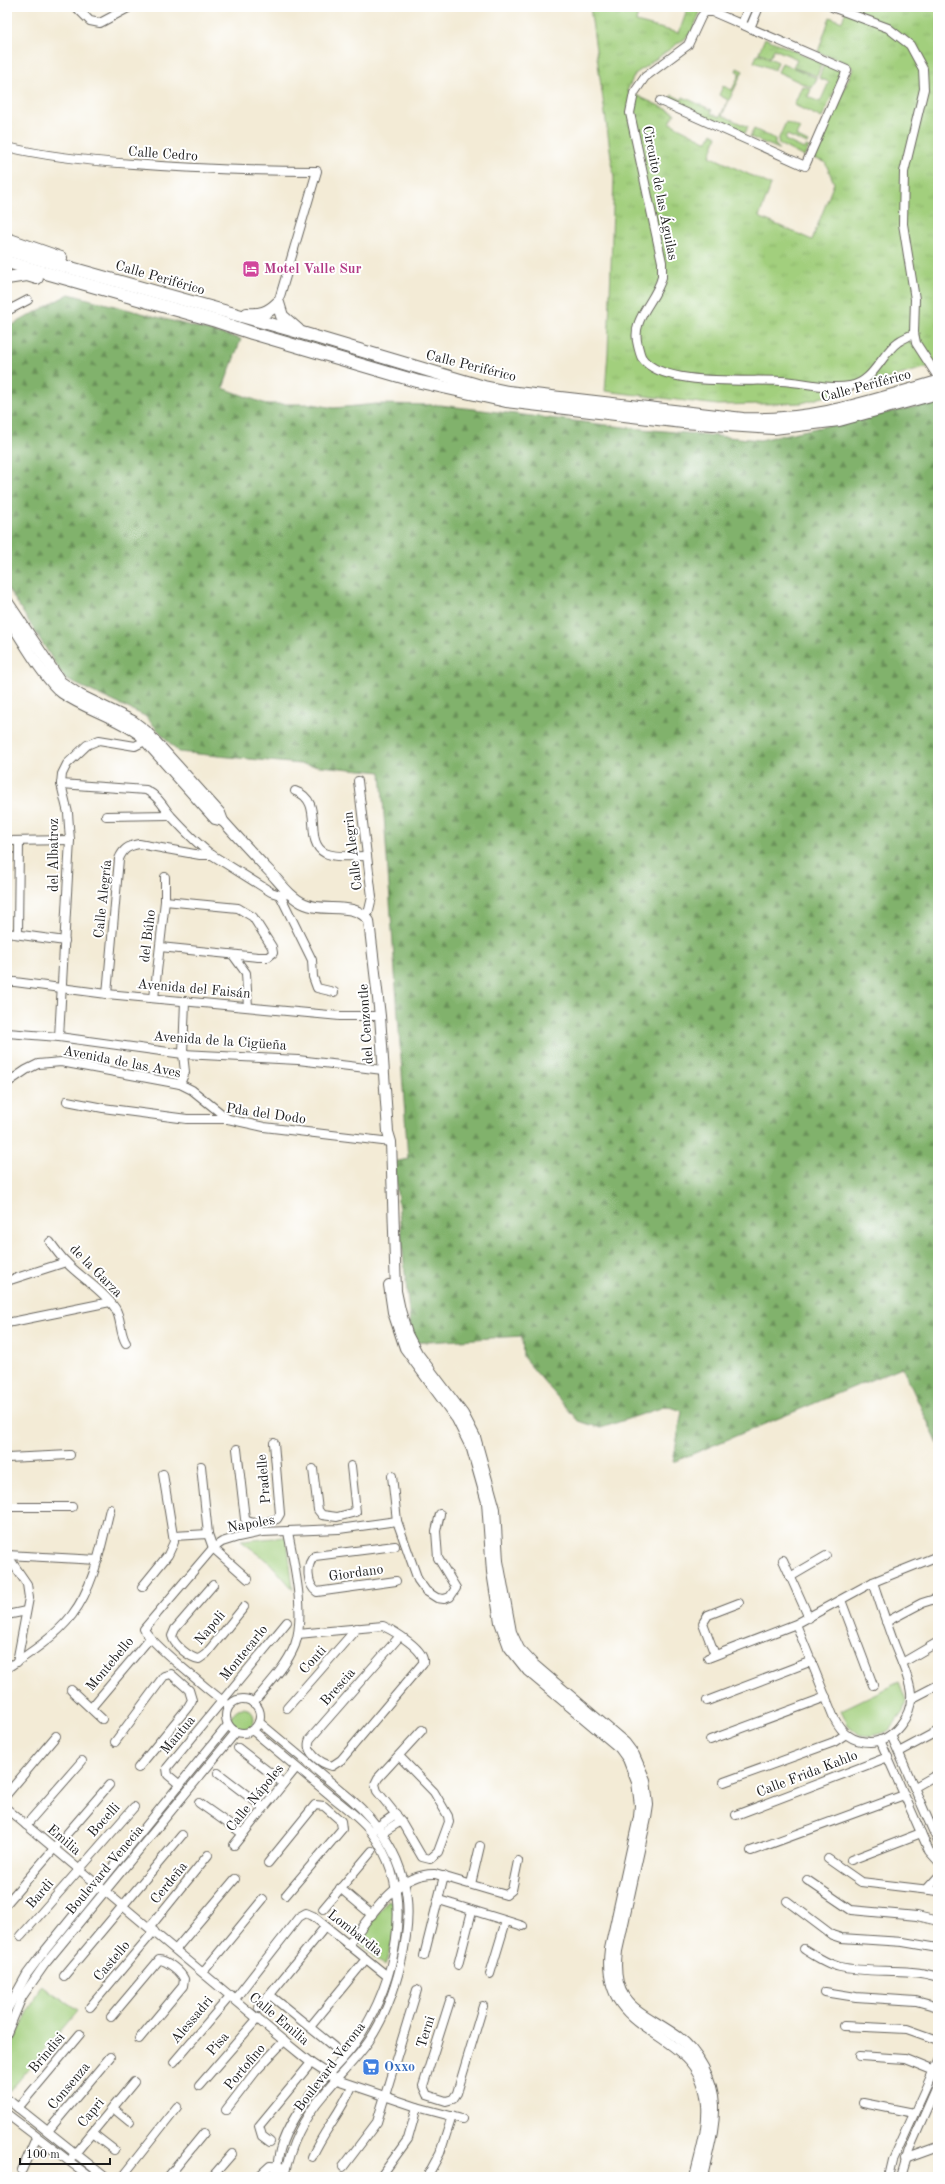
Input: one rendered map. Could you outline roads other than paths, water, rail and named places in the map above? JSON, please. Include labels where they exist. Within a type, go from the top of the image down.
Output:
[{"type":"highway","points":[[7,239],[88,268],[108,280]]},
{"type":"highway","name":"Calle Periférico","points":[[7,250],[108,280],[302,333],[484,387],[508,392],[743,419],[785,419],[839,411],[938,382]]},
{"type":"highway","name":"Calle Periférico","points":[[7,262],[416,381],[506,401],[683,422],[774,428],[839,420],[936,394]]},
{"type":"highway","points":[[7,278],[27,275],[63,284],[72,280]]},
{"type":"highway","points":[[232,314],[263,314],[278,304],[286,321],[302,333]]},
{"type":"main road","points":[[7,601],[61,682],[80,695],[133,721],[146,731],[220,813],[223,821],[285,894],[315,908],[354,911],[365,916]]},
{"type":"main road","points":[[7,616],[55,687],[75,701],[127,726],[145,741],[215,818],[223,821]]},
{"type":"main road","name":"del Cenzontle","points":[[365,916],[371,927],[380,1016],[388,1138],[393,1291],[412,1345],[463,1414],[474,1432],[494,1501],[498,1561],[507,1613],[516,1651],[528,1670],[625,1743],[634,1755],[645,1780],[648,1805],[646,1818],[615,1966],[620,1989],[633,2007],[641,2015],[680,2039],[695,2054],[705,2070],[711,2086],[714,2104],[714,2126],[699,2175]]},
{"type":"street","points":[[76,7],[95,23],[100,23],[130,7]]},
{"type":"street","points":[[660,101],[805,166],[847,70],[750,28],[742,23],[749,7]]},
{"type":"street","points":[[750,28],[759,7]]},
{"type":"street","points":[[832,7],[888,28],[910,45],[923,69],[924,89],[904,172],[903,224],[914,299],[914,333],[916,343],[938,377]]},
{"type":"street","name":"Circuito de las Águilas","points":[[742,23],[713,12],[705,12],[701,17],[688,45],[645,77],[634,93],[630,113],[662,262],[662,277],[637,323],[637,342],[642,358],[662,373],[692,379],[782,381],[828,387],[851,386],[866,379],[877,368],[886,352],[898,341],[914,333]]},
{"type":"street","name":"Calle Cedro","points":[[7,147],[49,156],[116,163],[208,170],[318,171],[278,304]]},
{"type":"street","points":[[7,312],[28,300]]},
{"type":"street","points":[[145,741],[135,746],[99,740],[87,745],[67,764],[62,774],[60,784],[146,790],[154,794],[170,815],[202,848],[270,892],[285,894],[312,960],[315,985],[318,988],[334,992]]},
{"type":"street","name":"Calle Alegrin","points":[[358,781],[372,897],[369,910],[365,916]]},
{"type":"street","name":"del Albatroz","points":[[59,1036],[70,840],[68,813],[60,784]]},
{"type":"street","points":[[295,792],[304,794],[310,801],[316,841],[320,850],[327,854],[366,856]]},
{"type":"street","points":[[106,816],[170,815]]},
{"type":"street","points":[[7,842],[70,840]]},
{"type":"street","points":[[18,841],[18,934]]},
{"type":"street","name":"Calle Alegría","points":[[107,994],[119,859],[123,851],[131,845],[139,844],[200,855],[212,854]]},
{"type":"street","name":"del Búho","points":[[154,998],[165,901],[165,877]]},
{"type":"street","points":[[160,947],[233,955],[268,957],[273,953],[272,947],[253,916],[238,908],[165,901]]},
{"type":"street","points":[[7,933],[65,941]]},
{"type":"street","points":[[233,955],[246,972],[248,1007]]},
{"type":"street","name":"Avenida del Faisán","points":[[7,981],[107,994],[340,1016],[380,1016]]},
{"type":"street","points":[[180,1084],[185,1072],[183,1054],[185,1001]]},
{"type":"street","name":"Avenida de la Cigüeña","points":[[7,1033],[59,1036],[183,1054],[298,1060],[383,1070]]},
{"type":"street","name":"Avenida de las Aves","points":[[7,1083],[20,1073],[38,1064],[61,1062],[180,1084],[192,1090],[228,1119]]},
{"type":"street","name":"Pda del Dodo","points":[[67,1101],[103,1108],[187,1119],[228,1119],[264,1127],[388,1138]]},
{"type":"street","name":"de la Garza","points":[[50,1242],[66,1262],[100,1290],[110,1302],[118,1313],[121,1336],[126,1343]]},
{"type":"street","points":[[7,1281],[66,1262]]},
{"type":"street","points":[[7,1323],[110,1302]]},
{"type":"street","name":"Pradelle","points":[[262,1522],[277,1519],[280,1514],[274,1443]]},
{"type":"street","points":[[237,1449],[245,1519],[250,1522],[262,1522],[262,1532]]},
{"type":"street","points":[[7,1458],[70,1455]]},
{"type":"street","points":[[201,1466],[208,1534],[213,1548],[248,1579]]},
{"type":"street","points":[[313,1469],[318,1510],[322,1515],[337,1517],[356,1512],[351,1466]]},
{"type":"street","points":[[142,1587],[172,1549],[174,1536],[163,1474]]},
{"type":"street","points":[[392,1476],[397,1521],[422,1586],[430,1594],[444,1599],[450,1597],[456,1588],[438,1558],[436,1531],[440,1514]]},
{"type":"street","points":[[7,1508],[72,1507]]},
{"type":"street","points":[[7,1668],[51,1636],[71,1616],[85,1593],[98,1560],[110,1508]]},
{"type":"street","points":[[337,1517],[339,1529]]},
{"type":"street","name":"Napoles","points":[[150,1638],[145,1632],[145,1626],[213,1548],[238,1537],[262,1532],[339,1529],[397,1521]]},
{"type":"street","points":[[253,1703],[283,1666],[294,1646],[298,1634],[299,1616],[295,1576],[288,1532]]},
{"type":"street","points":[[174,1536],[208,1534]]},
{"type":"street","name":"Giordano","points":[[395,1546],[315,1556],[310,1562],[309,1574],[312,1587],[317,1592],[396,1581]]},
{"type":"street","points":[[7,1555],[98,1560]]},
{"type":"street","points":[[7,1555],[27,1584],[29,1598],[16,1662]]},
{"type":"street","points":[[790,1577],[826,1556]]},
{"type":"street","points":[[739,1603],[704,1618],[703,1623],[712,1657],[796,1624],[873,1582],[938,1556]]},
{"type":"street","points":[[783,1560],[809,1618]]},
{"type":"street","name":"Giordano","points":[[295,1576],[309,1574]]},
{"type":"street","points":[[796,1624],[834,1718],[846,1734],[863,1741],[880,1740],[891,1735],[906,1715],[911,1699],[908,1680],[886,1622],[873,1582]]},
{"type":"street","name":"Napoli","points":[[212,1584],[173,1632],[172,1639],[184,1650],[196,1658],[203,1657],[244,1608]]},
{"type":"street","points":[[886,1622],[922,1603],[938,1598]]},
{"type":"street","points":[[841,1600],[873,1685]]},
{"type":"street","points":[[7,1615],[26,1611]]},
{"type":"street","name":"Montecarlo","points":[[226,1704],[286,1622]]},
{"type":"street","name":"Conti","points":[[298,1634],[383,1626],[400,1636],[422,1654],[423,1663],[340,1760],[332,1766],[317,1758]]},
{"type":"street","name":"Conti","points":[[287,1708],[357,1628]]},
{"type":"street","name":"Brescia","points":[[317,1758],[309,1747],[310,1739],[400,1636]]},
{"type":"street","points":[[150,1638],[226,1704],[226,1719],[228,1725],[236,1732],[245,1733],[252,1730],[259,1722],[258,1708],[253,1703],[244,1699],[226,1704]]},
{"type":"street","name":"Montebello","points":[[91,1708],[150,1638]]},
{"type":"street","points":[[902,1663],[938,1642]]},
{"type":"street","points":[[175,1661],[184,1650]]},
{"type":"street","points":[[707,1701],[812,1661]]},
{"type":"street","points":[[182,1683],[190,1673]]},
{"type":"street","points":[[115,1742],[164,1676],[171,1674],[182,1683],[191,1694],[190,1704],[138,1768]]},
{"type":"street","points":[[911,1699],[938,1685]]},
{"type":"street","name":"Montebello","points":[[71,1690],[102,1719]]},
{"type":"street","points":[[710,1740],[826,1697]]},
{"type":"street","name":"Mantua","points":[[180,1785],[168,1775],[167,1768],[226,1704]]},
{"type":"street","name":"Boulevard Verona","points":[[259,1722],[365,1811],[392,1850],[405,1883],[407,1927],[398,1972],[390,1998],[381,2019],[368,2042],[324,2094],[304,2122],[291,2146],[282,2170],[274,2177]]},
{"type":"street","name":"Boulevard Venecia","points":[[7,2010],[27,1974],[228,1725]]},
{"type":"street","name":"Boulevard Verona","points":[[252,1730],[338,1802],[377,1830],[390,1866],[396,1889],[398,1929],[386,1975],[367,2025],[353,2046],[327,2075],[302,2107],[290,2127],[280,2150],[282,2170]]},
{"type":"street","points":[[399,1756],[434,1792],[448,1816],[447,1828],[438,1852],[434,1857],[426,1859],[422,1857],[401,1821],[377,1791],[375,1784],[378,1778],[422,1730]]},
{"type":"street","points":[[899,1752],[938,1731]]},
{"type":"street","name":"Boulevard Venecia","points":[[7,2033],[22,1997],[33,1979],[236,1732]]},
{"type":"street","points":[[724,1782],[834,1742],[846,1734]]},
{"type":"street","points":[[891,1735],[938,1842]]},
{"type":"street","points":[[7,1794],[56,1736]]},
{"type":"street","points":[[880,1740],[928,1851],[938,1861]]},
{"type":"street","points":[[238,1748],[283,1783]]},
{"type":"street","name":"Calle Frida Kahlo","points":[[736,1815],[888,1757]]},
{"type":"street","points":[[311,1766],[317,1758]]},
{"type":"street","points":[[26,1825],[82,1761]]},
{"type":"street","name":"Calle Nápoles","points":[[234,1845],[296,1768]]},
{"type":"street","points":[[218,1773],[264,1808]]},
{"type":"street","points":[[915,1787],[938,1774]]},
{"type":"street","points":[[7,1903],[109,1785]]},
{"type":"street","points":[[751,1850],[904,1795]]},
{"type":"street","points":[[332,1812],[338,1802]]},
{"type":"street","points":[[199,1803],[243,1834]]},
{"type":"street","points":[[268,1863],[314,1806],[321,1804],[341,1821],[342,1829],[286,1895]]},
{"type":"street","name":"Bocelli","points":[[78,1869],[134,1807]]},
{"type":"street","name":"Emilia","points":[[7,1809],[105,1890]]},
{"type":"street","points":[[377,1830],[396,1814]]},
{"type":"street","points":[[377,1830],[401,1821]]},
{"type":"street","points":[[851,1860],[920,1833]]},
{"type":"street","points":[[64,1976],[182,1835]]},
{"type":"street","points":[[471,1884],[480,1846]]},
{"type":"street","points":[[323,1908],[372,1851]]},
{"type":"street","name":"Cerdeña","points":[[152,1929],[208,1855]]},
{"type":"street","points":[[828,1859],[861,1882],[938,1891]]},
{"type":"street","points":[[348,1945],[385,1898],[405,1883],[430,1873],[502,1894],[509,1893],[512,1888],[518,1861]]},
{"type":"street","name":"Bardi","points":[[21,1936],[78,1869]]},
{"type":"street","points":[[424,1956],[444,1876]]},
{"type":"street","points":[[927,1889],[938,1877]]},
{"type":"street","points":[[176,1950],[235,1879]]},
{"type":"street","points":[[807,1880],[851,1910],[917,1916],[938,1921]]},
{"type":"street","points":[[340,1888],[372,1915]]},
{"type":"street","name":"Calle Emilia","points":[[105,1890],[284,2041],[327,2075],[352,2086],[417,2107],[433,2110],[462,2119]]},
{"type":"street","points":[[202,1972],[263,1899]]},
{"type":"street","points":[[439,1900],[523,1926]]},
{"type":"street","points":[[787,1901],[832,1934],[841,1938],[904,1942],[938,1948]]},
{"type":"street","points":[[458,1965],[472,1911]]},
{"type":"street","name":"Lombardia","points":[[306,1913],[386,1975]]},
{"type":"street","name":"Alessadri","points":[[174,2062],[233,1997],[299,1917],[306,1913]]},
{"type":"street","points":[[490,1974],[506,1921]]},
{"type":"street","points":[[259,2008],[325,1927]]},
{"type":"street","name":"Castello","points":[[90,2007],[152,1929]]},
{"type":"street","points":[[804,1949],[824,1961],[839,1967],[923,1973],[938,1977]]},
{"type":"street","points":[[176,1969],[185,1958]]},
{"type":"street","points":[[111,2017],[159,1960],[162,1959],[176,1969],[184,1979],[183,1986],[139,2039]]},
{"type":"street","points":[[310,2027],[366,1959]]},
{"type":"street","points":[[343,2167],[377,2122],[417,1990]]},
{"type":"street","points":[[825,1992],[856,1997],[916,2001],[938,2007]]},
{"type":"street","points":[[270,1995],[334,2047]]},
{"type":"street","name":"Terni","points":[[436,2099],[424,2092],[423,2086],[450,2000]]},
{"type":"street","points":[[433,2110],[436,2099],[446,2101],[455,2096],[483,2006]]},
{"type":"street","name":"Pisa","points":[[199,2086],[258,2018]]},
{"type":"street","points":[[844,2026],[907,2029],[938,2040]]},
{"type":"street","name":"Brindisi","points":[[18,2108],[80,2034]]},
{"type":"street","name":"Portofino","points":[[226,2110],[256,2071],[284,2041]]},
{"type":"street","points":[[860,2056],[905,2059],[936,2071]]},
{"type":"street","name":"Consenza","points":[[48,2131],[110,2057]]},
{"type":"street","points":[[889,2177],[893,2160],[914,2113],[936,2071],[938,2062]]},
{"type":"street","points":[[270,2142],[262,2136],[259,2126],[311,2063]]},
{"type":"street","name":"Capri","points":[[69,2162],[134,2082]]},
{"type":"street","points":[[901,2177],[905,2159],[938,2084]]},
{"type":"street","points":[[312,2157],[318,2143],[344,2105],[352,2086]]},
{"type":"street","points":[[7,2099],[105,2177]]},
{"type":"street","points":[[863,2103],[914,2113]]},
{"type":"street","points":[[382,2175],[408,2139],[417,2107]]},
{"type":"street","points":[[113,2108],[130,2122]]},
{"type":"street","points":[[122,2177],[177,2108]]},
{"type":"street","points":[[7,2114],[36,2138],[90,2177]]},
{"type":"street","points":[[427,2177],[440,2153],[452,2116]]},
{"type":"street","points":[[92,2133],[114,2150]]},
{"type":"street","points":[[168,2177],[204,2133]]},
{"type":"street","points":[[22,2170],[36,2138]]},
{"type":"street","points":[[905,2159],[938,2147]]},
{"type":"street","points":[[212,2177],[232,2154]]},
{"type":"street","points":[[258,2177],[270,2166],[282,2170]]},
{"type":"street","points":[[934,2177],[938,2175]]},
{"type":"place","name":"Motel Valle Sur","points":[[251,269]]},
{"type":"place","name":"Oxxo","points":[[371,2067]]}]
